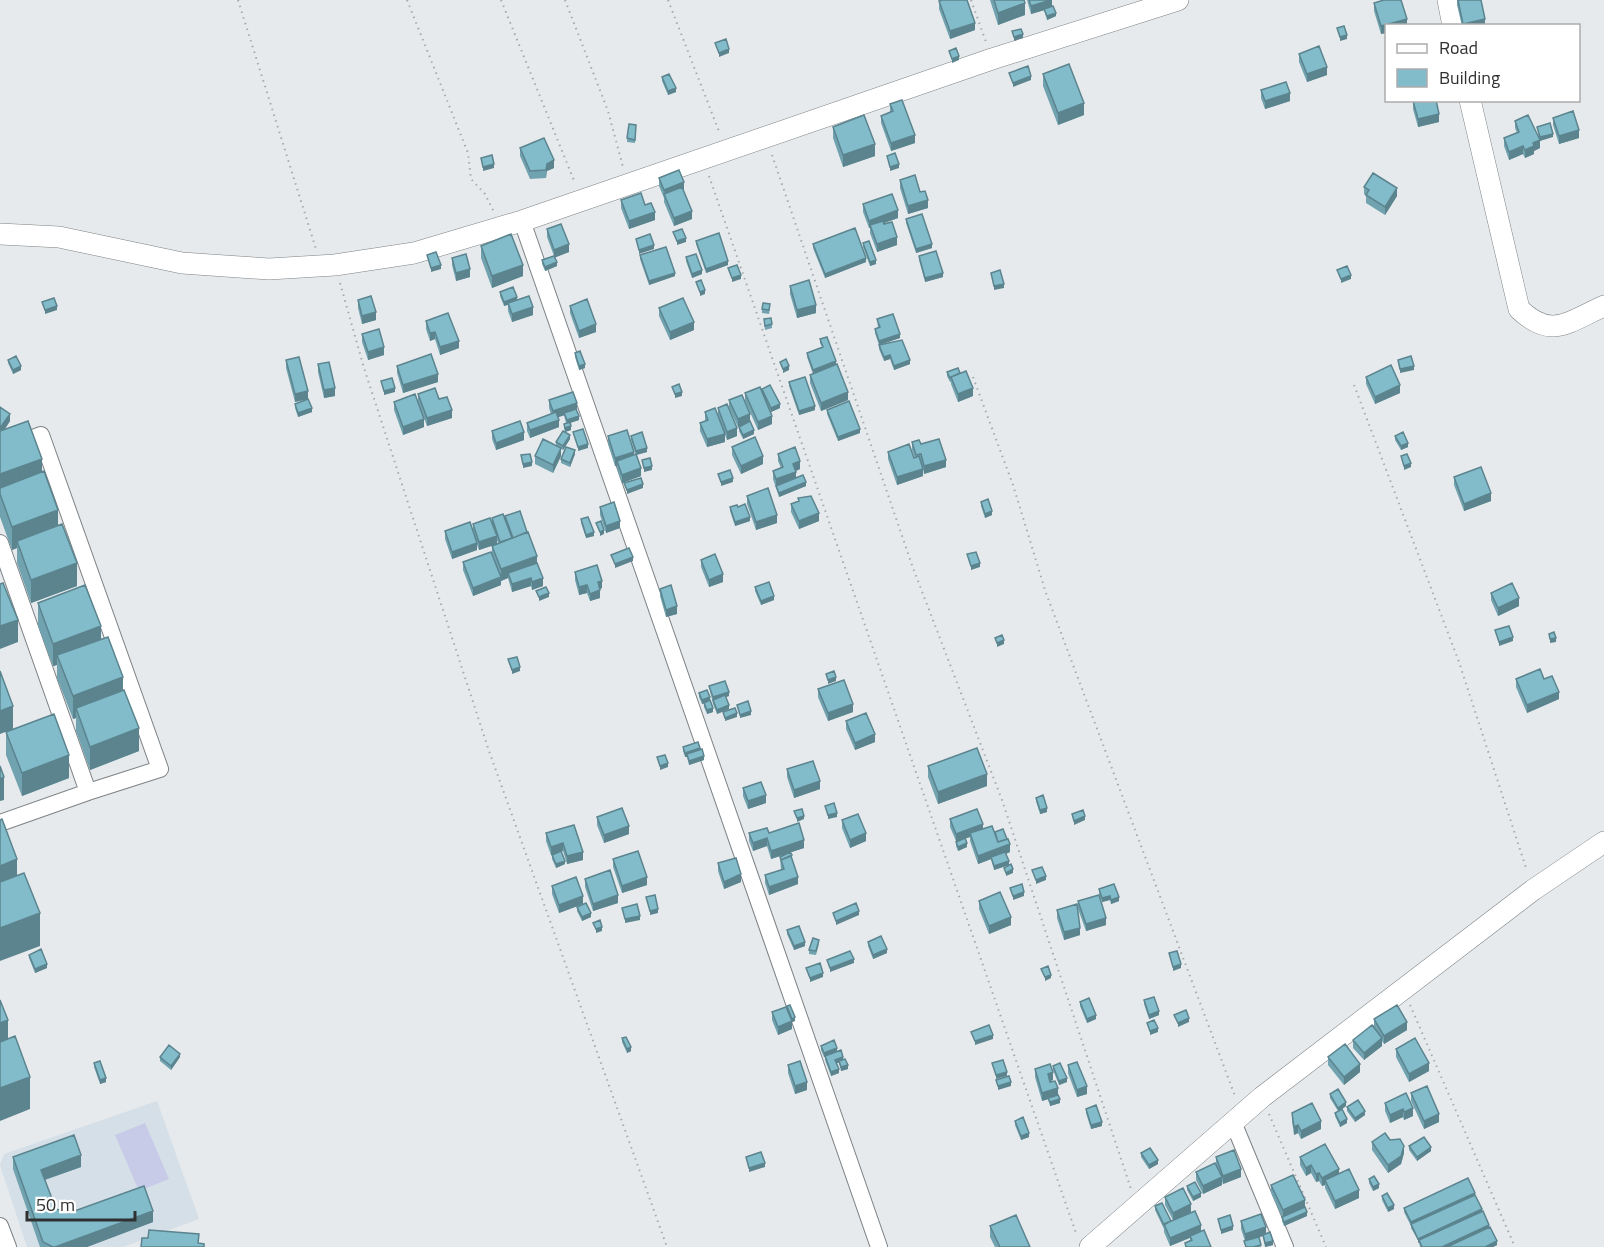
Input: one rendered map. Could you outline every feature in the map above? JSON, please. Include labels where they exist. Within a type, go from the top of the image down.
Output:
[{"type":"street","points":[[0,234],[58,237],[182,263],[269,268],[328,266],[414,253],[522,221],[992,59],[1178,0]]},
{"type":"street","points":[[1448,0],[1453,24]]},
{"type":"street","points":[[1470,102],[1518,309],[1533,323],[1554,328],[1604,306]]},
{"type":"street","points":[[522,221],[879,1247]]},
{"type":"street","points":[[0,451],[41,435],[160,769],[0,823]]},
{"type":"street","points":[[0,543],[88,792]]},
{"type":"street","points":[[1083,1241],[1137,1206],[1262,1097],[1403,989],[1533,890],[1604,843]]},
{"type":"street","points":[[1233,1122],[1285,1247]]},
{"type":"street","points":[[0,1226],[8,1247]]},
{"type":"path","points":[[238,0],[364,368],[489,751],[667,1247]]},
{"type":"path","points":[[407,0],[468,153],[471,179],[485,194],[500,226]]},
{"type":"path","points":[[501,0],[582,199]]},
{"type":"path","points":[[565,0],[608,111],[628,184]]},
{"type":"path","points":[[668,0],[727,151]]},
{"type":"path","points":[[971,0],[992,59]]},
{"type":"path","points":[[766,138],[913,568],[1002,800],[1137,1206]]},
{"type":"path","points":[[703,158],[1083,1241]]},
{"type":"path","points":[[974,377],[1013,485],[1046,593],[1237,1102],[1233,1122]]},
{"type":"path","points":[[1354,385],[1459,662],[1533,890]]},
{"type":"path","points":[[1403,989],[1515,1247]]},
{"type":"path","points":[[1262,1097],[1326,1247]]},
{"type":"shaded area","points":[[157,1101],[199,1219],[123,1247],[27,1247],[0,1165],[4,1154]]},
{"type":"shaded area","points":[[145,1123],[169,1179],[139,1191],[115,1135]]},
{"type":"building","points":[[967,0],[975,23],[950,31],[939,1]]},
{"type":"building","points":[[994,0],[1024,0],[1025,3],[998,13]]},
{"type":"building","points":[[1029,0],[1051,0],[1031,6]]},
{"type":"building","points":[[1384,0],[1401,0],[1407,19],[1381,26],[1374,3]]},
{"type":"building","points":[[1458,0],[1481,0],[1485,19],[1463,24]]},
{"type":"building","points":[[1053,6],[1056,13],[1047,16],[1044,9]]},
{"type":"building","points":[[1344,26],[1347,35],[1340,37],[1337,28]]},
{"type":"building","points":[[1021,29],[1023,34],[1014,37],[1012,31]]},
{"type":"building","points":[[726,39],[729,49],[719,53],[715,43]]},
{"type":"building","points":[[1319,46],[1327,67],[1307,74],[1299,54]]},
{"type":"building","points":[[956,48],[959,56],[952,59],[949,51]]},
{"type":"building","points":[[1069,64],[1084,103],[1058,113],[1043,74]]},
{"type":"building","points":[[1028,66],[1031,76],[1013,83],[1009,73]]},
{"type":"building","points":[[669,74],[676,88],[668,91],[662,77]]},
{"type":"building","points":[[1286,82],[1290,93],[1265,101],[1261,90]]},
{"type":"building","points":[[902,100],[915,135],[891,143],[881,116],[893,111],[890,104]]},
{"type":"building","points":[[1413,102],[1436,102],[1439,114],[1418,119]]},
{"type":"building","points":[[1573,111],[1579,130],[1559,136],[1553,118]]},
{"type":"building","points":[[864,115],[875,144],[843,155],[833,127]]},
{"type":"building","points":[[1528,115],[1540,140],[1525,150],[1523,146],[1509,152],[1504,138],[1519,132],[1515,121]]},
{"type":"building","points":[[1550,123],[1553,134],[1540,137],[1537,127]]},
{"type":"building","points":[[629,124],[636,125],[635,140],[627,138]]},
{"type":"building","points":[[544,138],[554,160],[547,164],[546,170],[530,171],[520,148]]},
{"type":"building","points":[[895,153],[899,164],[890,167],[887,156]]},
{"type":"building","points":[[492,155],[494,164],[483,167],[481,158]]},
{"type":"building","points":[[679,170],[684,182],[664,190],[659,178]]},
{"type":"building","points":[[1373,173],[1397,188],[1385,207],[1366,195],[1369,190],[1364,187]]},
{"type":"building","points":[[915,175],[920,192],[925,191],[928,200],[908,206],[900,180]]},
{"type":"building","points":[[682,187],[692,211],[674,218],[664,194]]},
{"type":"building","points":[[641,193],[645,205],[651,203],[655,212],[629,221],[621,200]]},
{"type":"building","points":[[892,194],[898,210],[869,221],[863,204]]},
{"type":"building","points":[[922,214],[932,244],[916,249],[906,219]]},
{"type":"building","points":[[883,221],[884,224],[892,222],[897,237],[877,244],[870,225]]},
{"type":"building","points":[[561,224],[569,244],[554,250],[547,229]]},
{"type":"building","points":[[855,228],[866,258],[825,274],[813,244]]},
{"type":"building","points":[[682,229],[686,238],[677,241],[673,232]]},
{"type":"building","points":[[719,233],[728,261],[706,269],[696,241]]},
{"type":"building","points":[[511,234],[523,265],[492,276],[481,246]]},
{"type":"building","points":[[650,234],[654,245],[639,250],[636,239]]},
{"type":"building","points":[[869,241],[876,260],[870,262],[863,243]]},
{"type":"building","points":[[666,247],[675,273],[649,281],[640,255]]},
{"type":"building","points":[[936,251],[943,273],[925,278],[919,256]]},
{"type":"building","points":[[436,252],[441,265],[431,268],[427,255]]},
{"type":"building","points":[[466,254],[470,269],[456,273],[452,258]]},
{"type":"building","points":[[696,254],[702,270],[692,274],[686,257]]},
{"type":"building","points":[[554,256],[557,262],[545,267],[542,260]]},
{"type":"building","points":[[737,265],[741,275],[732,278],[728,268]]},
{"type":"building","points":[[1347,266],[1351,275],[1341,279],[1337,270]]},
{"type":"building","points":[[1000,270],[1004,284],[994,286],[991,273]]},
{"type":"building","points":[[701,280],[705,290],[700,292],[696,282]]},
{"type":"building","points":[[809,280],[816,305],[797,310],[790,286]]},
{"type":"building","points":[[513,287],[517,297],[504,302],[500,292]]},
{"type":"building","points":[[371,296],[376,312],[362,316],[358,300]]},
{"type":"building","points":[[529,296],[533,307],[512,314],[508,303]]},
{"type":"building","points":[[54,298],[57,306],[45,310],[42,302]]},
{"type":"building","points":[[683,298],[694,322],[670,332],[659,308]]},
{"type":"building","points":[[587,299],[596,324],[579,331],[570,306]]},
{"type":"building","points":[[763,303],[770,304],[769,310],[762,309]]},
{"type":"building","points":[[448,313],[459,341],[440,347],[435,332],[430,333],[426,321]]},
{"type":"building","points":[[893,314],[900,334],[879,341],[875,329],[880,327],[877,319]]},
{"type":"building","points":[[771,318],[772,324],[765,326],[764,319]]},
{"type":"building","points":[[379,329],[384,347],[368,352],[362,334]]},
{"type":"building","points":[[827,337],[836,361],[813,370],[807,353],[823,347],[820,339]]},
{"type":"building","points":[[902,340],[910,360],[894,366],[890,355],[884,357],[879,345]]},
{"type":"building","points":[[580,351],[585,364],[579,366],[575,353]]},
{"type":"building","points":[[431,354],[438,374],[403,385],[397,366]]},
{"type":"building","points":[[16,356],[21,366],[13,370],[8,360]]},
{"type":"building","points":[[1411,356],[1414,366],[1400,369],[1398,360]]},
{"type":"building","points":[[299,357],[308,391],[295,394],[286,360]]},
{"type":"building","points":[[786,359],[789,366],[783,369],[780,362]]},
{"type":"building","points":[[329,362],[335,388],[324,390],[318,364]]},
{"type":"building","points":[[837,364],[848,392],[821,403],[810,375]]},
{"type":"building","points":[[1391,365],[1400,385],[1375,397],[1366,377]]},
{"type":"building","points":[[958,368],[960,373],[950,378],[947,372]]},
{"type":"building","points":[[966,371],[973,388],[958,394],[951,377]]},
{"type":"building","points":[[805,377],[815,406],[799,411],[789,382]]},
{"type":"building","points":[[392,378],[395,388],[384,391],[381,381]]},
{"type":"building","points":[[679,384],[682,392],[675,394],[672,387]]},
{"type":"building","points":[[770,385],[780,404],[771,408],[762,389]]},
{"type":"building","points":[[760,387],[772,416],[758,422],[745,393]]},
{"type":"building","points":[[435,388],[439,399],[447,397],[452,410],[427,418],[418,394]]},
{"type":"building","points":[[573,392],[577,403],[553,411],[549,400]]},
{"type":"building","points":[[415,394],[424,419],[403,427],[394,402]]},
{"type":"building","points":[[742,395],[750,414],[738,419],[729,400]]},
{"type":"building","points":[[308,399],[312,408],[298,413],[295,404]]},
{"type":"building","points":[[849,401],[860,429],[838,437],[827,410]]},
{"type":"building","points":[[727,404],[737,428],[727,432],[718,408]]},
{"type":"building","points":[[0,407],[10,414],[0,428]]},
{"type":"building","points":[[715,408],[725,434],[707,439],[700,423],[708,420],[705,412]]},
{"type":"building","points":[[576,409],[579,416],[567,420],[564,413]]},
{"type":"building","points":[[556,412],[559,420],[530,430],[527,423]]},
{"type":"building","points":[[28,421],[42,459],[0,474],[0,431]]},
{"type":"building","points":[[520,421],[524,432],[496,443],[492,431]]},
{"type":"building","points":[[750,421],[754,430],[743,435],[739,427]]},
{"type":"building","points":[[570,422],[571,426],[565,428],[564,424]]},
{"type":"building","points":[[583,429],[588,444],[578,447],[573,432]]},
{"type":"building","points":[[627,430],[634,452],[615,458],[608,436]]},
{"type":"building","points":[[563,431],[570,435],[563,446],[556,442]]},
{"type":"building","points":[[642,432],[647,448],[636,451],[631,436]]},
{"type":"building","points":[[1403,432],[1408,443],[1401,446],[1395,436]]},
{"type":"building","points":[[755,437],[763,456],[741,466],[732,447]]},
{"type":"building","points":[[543,439],[561,448],[553,465],[535,456]]},
{"type":"building","points":[[939,439],[946,460],[924,466],[921,454],[916,455],[912,442],[919,440],[921,444]]},
{"type":"building","points":[[909,444],[914,458],[919,456],[923,469],[897,477],[888,452]]},
{"type":"building","points":[[566,447],[575,450],[570,463],[561,459]]},
{"type":"building","points":[[795,447],[800,461],[793,464],[796,472],[776,479],[773,471],[783,467],[778,454]]},
{"type":"building","points":[[530,454],[532,462],[523,464],[521,455]]},
{"type":"building","points":[[636,454],[641,468],[622,475],[617,461]]},
{"type":"building","points":[[1407,454],[1411,463],[1404,466],[1401,456]]},
{"type":"building","points":[[650,458],[652,466],[644,468],[642,460]]},
{"type":"building","points":[[1481,467],[1491,493],[1464,504],[1454,477]]},
{"type":"building","points":[[730,470],[733,478],[721,482],[718,474]]},
{"type":"building","points":[[44,471],[58,510],[12,527],[0,488]]},
{"type":"building","points":[[803,475],[806,482],[779,493],[776,486]]},
{"type":"building","points":[[641,478],[643,484],[627,490],[624,483]]},
{"type":"building","points":[[768,488],[777,515],[756,522],[747,496]]},
{"type":"building","points":[[811,496],[819,513],[799,521],[791,504],[799,501],[798,498]]},
{"type":"building","points":[[988,499],[992,511],[985,514],[981,502]]},
{"type":"building","points":[[614,502],[620,521],[606,526],[600,507]]},
{"type":"building","points":[[745,504],[750,517],[735,522],[730,507]]},
{"type":"building","points":[[520,511],[527,532],[513,538],[505,516]]},
{"type":"building","points":[[503,514],[512,538],[500,542],[492,518]]},
{"type":"building","points":[[588,517],[594,532],[586,535],[581,519]]},
{"type":"building","points":[[490,518],[497,536],[479,542],[473,524]]},
{"type":"building","points":[[601,521],[604,530],[600,532],[596,523]]},
{"type":"building","points":[[470,522],[477,543],[452,552],[445,531]]},
{"type":"building","points":[[62,524],[77,563],[31,580],[17,541]]},
{"type":"building","points":[[528,532],[537,556],[501,569],[492,546]]},
{"type":"building","points":[[629,548],[633,557],[615,564],[611,555]]},
{"type":"building","points":[[491,552],[501,577],[473,588],[463,562]]},
{"type":"building","points":[[976,552],[980,563],[971,566],[967,554]]},
{"type":"building","points":[[715,554],[723,574],[709,580],[701,560]]},
{"type":"building","points":[[537,563],[543,578],[532,582],[531,578],[512,584],[508,573]]},
{"type":"building","points":[[597,565],[602,581],[598,582],[600,590],[590,594],[587,585],[579,587],[575,572]]},
{"type":"building","points":[[769,582],[774,596],[761,601],[755,587]]},
{"type":"building","points":[[3,583],[18,620],[0,626],[0,584]]},
{"type":"building","points":[[1512,583],[1519,598],[1498,608],[1491,593]]},
{"type":"building","points":[[85,585],[101,626],[53,644],[38,603]]},
{"type":"building","points":[[671,585],[677,606],[666,610],[660,589]]},
{"type":"building","points":[[546,587],[549,593],[539,597],[536,591]]},
{"type":"building","points":[[1509,626],[1513,637],[1499,642],[1495,630]]},
{"type":"building","points":[[1554,632],[1556,638],[1550,639],[1549,634]]},
{"type":"building","points":[[1002,635],[1004,640],[997,643],[995,638]]},
{"type":"building","points":[[108,637],[123,677],[73,696],[57,655]]},
{"type":"building","points":[[517,657],[520,667],[512,670],[508,659]]},
{"type":"building","points":[[1540,669],[1544,679],[1552,676],[1559,692],[1527,705],[1516,679]]},
{"type":"building","points":[[0,671],[13,706],[0,711]]},
{"type":"building","points":[[834,671],[836,677],[828,680],[826,674]]},
{"type":"building","points":[[844,680],[853,704],[828,713],[818,689]]},
{"type":"building","points":[[725,681],[729,692],[713,697],[709,686]]},
{"type":"building","points":[[124,690],[139,728],[90,747],[76,708]]},
{"type":"building","points":[[707,690],[710,697],[702,700],[699,693]]},
{"type":"building","points":[[725,695],[729,705],[717,710],[713,700]]},
{"type":"building","points":[[710,700],[713,708],[707,710],[704,703]]},
{"type":"building","points":[[748,701],[751,711],[740,715],[737,705]]},
{"type":"building","points":[[735,708],[737,713],[725,718],[723,712]]},
{"type":"building","points":[[866,713],[875,734],[855,743],[846,721]]},
{"type":"building","points":[[54,714],[69,755],[22,773],[6,732]]},
{"type":"building","points":[[698,742],[700,748],[685,753],[683,747]]},
{"type":"building","points":[[977,748],[987,774],[938,792],[928,766]]},
{"type":"building","points":[[702,749],[704,756],[689,761],[687,754]]},
{"type":"building","points":[[665,755],[668,763],[660,766],[657,757]]},
{"type":"building","points":[[813,761],[820,781],[794,790],[787,769]]},
{"type":"building","points":[[0,766],[4,777],[0,779]]},
{"type":"building","points":[[761,782],[766,795],[748,801],[743,788]]},
{"type":"building","points":[[1043,795],[1047,808],[1040,810],[1036,798]]},
{"type":"building","points":[[834,803],[837,813],[828,815],[825,806]]},
{"type":"building","points":[[622,808],[629,826],[604,835],[597,817]]},
{"type":"building","points":[[802,809],[804,816],[797,818],[794,811]]},
{"type":"building","points":[[977,809],[983,824],[956,834],[950,819]]},
{"type":"building","points":[[1083,810],[1085,816],[1074,821],[1072,814]]},
{"type":"building","points":[[858,814],[866,833],[850,840],[842,820]]},
{"type":"building","points":[[2,819],[17,859],[0,866],[0,820]]},
{"type":"building","points":[[799,823],[804,840],[771,851],[767,838],[753,843],[749,833],[767,828],[769,833]]},
{"type":"building","points":[[574,825],[583,852],[567,856],[563,843],[551,847],[546,833]]},
{"type":"building","points":[[992,826],[998,842],[1008,839],[1010,844],[978,856],[970,833]]},
{"type":"building","points":[[1003,829],[1007,839],[998,842],[995,832]]},
{"type":"building","points":[[965,838],[967,843],[958,847],[956,842]]},
{"type":"building","points":[[561,851],[565,861],[556,864],[552,855]]},
{"type":"building","points":[[638,851],[647,877],[622,886],[613,859]]},
{"type":"building","points":[[790,852],[792,855],[781,860],[780,857]]},
{"type":"building","points":[[1005,852],[1009,861],[994,866],[991,857]]},
{"type":"building","points":[[791,856],[798,877],[769,887],[765,875],[784,869],[781,860]]},
{"type":"building","points":[[736,858],[741,874],[724,882],[718,863]]},
{"type":"building","points":[[1011,864],[1013,869],[1006,873],[1004,868]]},
{"type":"building","points":[[1042,867],[1046,876],[1036,880],[1032,870]]},
{"type":"building","points":[[610,870],[618,895],[593,904],[585,879]]},
{"type":"building","points":[[24,873],[40,913],[0,928],[0,882]]},
{"type":"building","points":[[576,877],[583,896],[559,905],[552,886]]},
{"type":"building","points":[[1022,884],[1024,892],[1013,896],[1010,888]]},
{"type":"building","points":[[1114,884],[1119,897],[1111,900],[1110,896],[1102,898],[1099,889]]},
{"type":"building","points":[[1000,892],[1011,917],[989,926],[979,901]]},
{"type":"building","points":[[655,895],[658,909],[650,911],[646,897]]},
{"type":"building","points":[[1099,895],[1106,918],[1086,924],[1078,901]]},
{"type":"building","points":[[586,903],[591,913],[582,917],[577,907]]},
{"type":"building","points":[[856,903],[859,911],[836,921],[833,913]]},
{"type":"building","points":[[637,904],[640,916],[625,919],[622,908]]},
{"type":"building","points":[[1077,904],[1080,928],[1064,932],[1057,910]]},
{"type":"building","points":[[600,920],[602,927],[596,929],[593,923]]},
{"type":"building","points":[[799,926],[805,942],[794,946],[787,930]]},
{"type":"building","points":[[881,936],[887,949],[873,955],[868,942]]},
{"type":"building","points":[[813,938],[819,940],[816,951],[809,950]]},
{"type":"building","points":[[41,949],[47,964],[35,969],[29,955]]},
{"type":"building","points":[[850,951],[854,959],[830,968],[827,960]]},
{"type":"building","points":[[1177,951],[1181,964],[1173,967],[1169,953]]},
{"type":"building","points":[[820,963],[823,973],[810,978],[806,968]]},
{"type":"building","points":[[1048,966],[1051,975],[1045,977],[1041,969]]},
{"type":"building","points":[[1154,997],[1159,1011],[1149,1015],[1144,1000]]},
{"type":"building","points":[[1089,998],[1096,1015],[1087,1019],[1080,1002]]},
{"type":"building","points":[[0,1000],[8,1020],[0,1023]]},
{"type":"building","points":[[790,1005],[795,1017],[792,1019],[787,1006]]},
{"type":"building","points":[[1397,1005],[1407,1022],[1384,1036],[1374,1019]]},
{"type":"building","points":[[786,1007],[792,1021],[778,1027],[772,1012]]},
{"type":"building","points":[[1186,1010],[1189,1018],[1178,1023],[1174,1015]]},
{"type":"building","points":[[1154,1020],[1158,1028],[1150,1031],[1147,1023]]},
{"type":"building","points":[[989,1025],[993,1035],[975,1041],[971,1032]]},
{"type":"building","points":[[1372,1025],[1382,1038],[1364,1053],[1353,1040]]},
{"type":"building","points":[[15,1036],[30,1077],[0,1088],[0,1042]]},
{"type":"building","points":[[626,1037],[631,1047],[627,1049],[622,1038]]},
{"type":"building","points":[[1415,1038],[1429,1063],[1409,1074],[1396,1049]]},
{"type":"building","points":[[834,1040],[837,1048],[824,1053],[821,1046]]},
{"type":"building","points":[[1345,1044],[1360,1064],[1344,1077],[1328,1057]]},
{"type":"building","points":[[169,1045],[180,1054],[171,1066],[160,1057]]},
{"type":"building","points":[[841,1050],[843,1057],[835,1060],[839,1069],[831,1072],[825,1056]]},
{"type":"building","points":[[845,1059],[848,1065],[841,1067],[839,1061]]},
{"type":"building","points":[[1003,1060],[1007,1072],[996,1075],[992,1063]]},
{"type":"building","points":[[100,1061],[106,1078],[100,1080],[94,1063]]},
{"type":"building","points":[[800,1061],[807,1082],[795,1086],[788,1065]]},
{"type":"building","points":[[1077,1062],[1087,1086],[1077,1090],[1068,1065]]},
{"type":"building","points":[[1060,1063],[1067,1078],[1059,1081],[1053,1066]]},
{"type":"building","points":[[1050,1064],[1053,1072],[1048,1074],[1050,1082],[1055,1081],[1058,1088],[1042,1093],[1035,1069]]},
{"type":"building","points":[[1009,1076],[1011,1082],[998,1086],[996,1080]]},
{"type":"building","points":[[1427,1086],[1439,1114],[1424,1121],[1411,1093]]},
{"type":"building","points":[[1338,1089],[1346,1102],[1338,1108],[1330,1094]]},
{"type":"building","points":[[1406,1093],[1413,1108],[1404,1112],[1403,1109],[1390,1115],[1385,1103]]},
{"type":"building","points":[[1058,1095],[1060,1099],[1050,1102],[1048,1098]]},
{"type":"building","points":[[1358,1100],[1365,1111],[1355,1118],[1347,1107]]},
{"type":"building","points":[[1312,1103],[1321,1121],[1301,1131],[1298,1125],[1294,1127],[1292,1113]]},
{"type":"building","points":[[1096,1105],[1102,1122],[1091,1125],[1086,1109]]},
{"type":"building","points":[[1342,1109],[1347,1119],[1340,1123],[1335,1113]]},
{"type":"building","points":[[1023,1117],[1029,1133],[1021,1136],[1015,1121]]},
{"type":"building","points":[[1385,1133],[1390,1140],[1400,1139],[1404,1146],[1401,1156],[1388,1165],[1372,1142]]},
{"type":"building","points":[[74,1135],[81,1155],[41,1170],[56,1209],[69,1213],[144,1186],[153,1211],[53,1247],[43,1242],[13,1157]]},
{"type":"building","points":[[1424,1137],[1431,1147],[1417,1157],[1409,1146]]},
{"type":"building","points":[[1325,1144],[1339,1169],[1322,1178],[1319,1173],[1316,1174],[1311,1165],[1306,1168],[1300,1157]]},
{"type":"building","points":[[1150,1148],[1158,1160],[1149,1165],[1141,1153]]},
{"type":"building","points":[[1234,1150],[1241,1169],[1223,1176],[1216,1157]]},
{"type":"building","points":[[761,1152],[765,1163],[749,1168],[746,1157]]},
{"type":"building","points":[[1215,1163],[1222,1177],[1203,1186],[1196,1172]]},
{"type":"building","points":[[1349,1169],[1359,1190],[1335,1201],[1325,1180]]},
{"type":"building","points":[[1293,1175],[1305,1200],[1283,1210],[1271,1185]]},
{"type":"building","points":[[1374,1176],[1379,1184],[1373,1187],[1369,1179]]},
{"type":"building","points":[[1468,1178],[1475,1193],[1411,1222],[1404,1208]]},
{"type":"building","points":[[1195,1182],[1201,1193],[1193,1197],[1187,1186]]},
{"type":"building","points":[[1183,1188],[1191,1204],[1173,1213],[1165,1197]]},
{"type":"building","points":[[1387,1193],[1394,1205],[1388,1208],[1382,1196]]},
{"type":"building","points":[[1475,1195],[1482,1209],[1418,1239],[1411,1224]]},
{"type":"building","points":[[1162,1203],[1171,1221],[1164,1225],[1155,1206]]},
{"type":"building","points":[[1305,1207],[1307,1212],[1284,1222],[1282,1217]]},
{"type":"building","points":[[1195,1211],[1201,1225],[1170,1238],[1164,1224]]},
{"type":"building","points":[[1483,1211],[1489,1225],[1442,1247],[1422,1247],[1419,1240]]},
{"type":"building","points":[[1261,1214],[1266,1227],[1245,1234],[1241,1221]]},
{"type":"building","points":[[1016,1215],[1030,1247],[1000,1247],[990,1226]]},
{"type":"building","points":[[1230,1215],[1233,1226],[1221,1230],[1218,1219]]},
{"type":"building","points":[[1490,1227],[1497,1241],[1485,1247],[1447,1247]]},
{"type":"building","points":[[149,1230],[199,1234],[198,1243],[204,1244],[204,1247],[141,1247],[142,1238],[148,1238]]},
{"type":"building","points":[[1204,1230],[1211,1247],[1186,1247],[1185,1243],[1192,1240],[1190,1236]]},
{"type":"building","points":[[1270,1232],[1273,1241],[1265,1243],[1263,1235]]},
{"type":"building","points":[[1259,1237],[1261,1245],[1246,1247],[1244,1241]]}]
